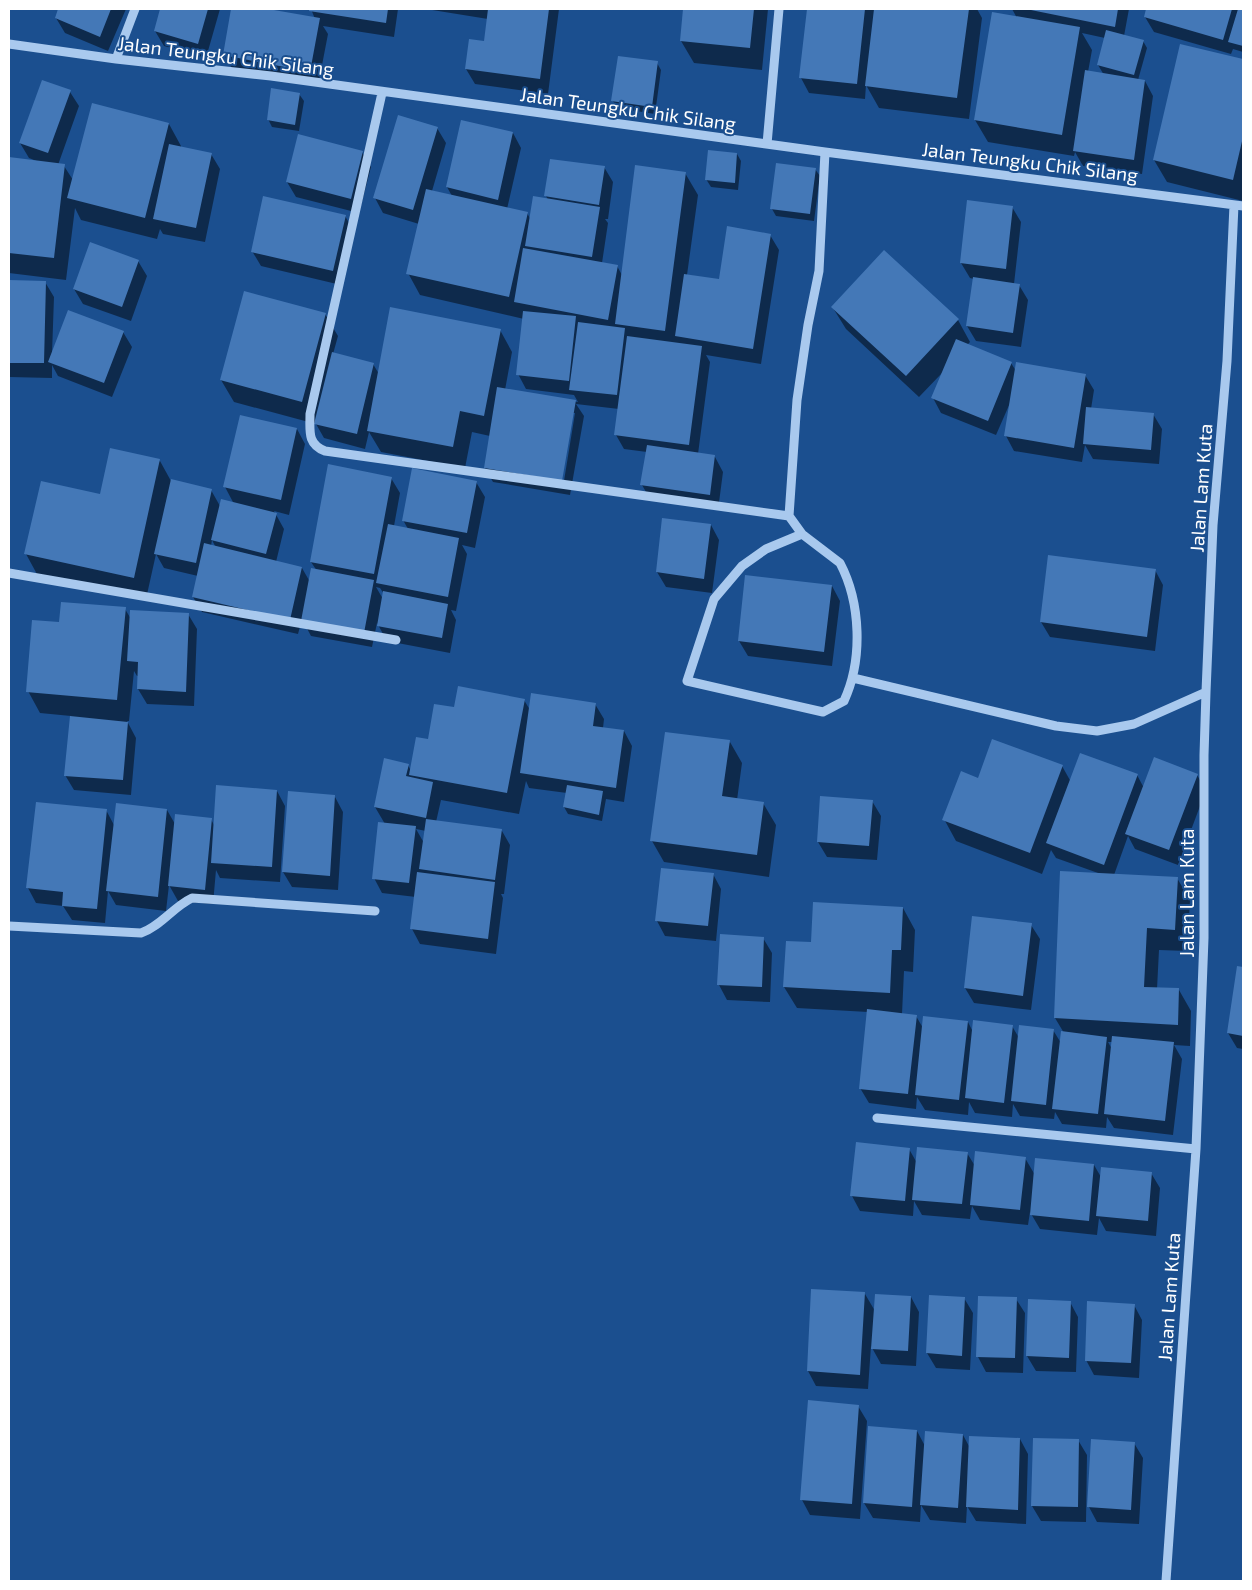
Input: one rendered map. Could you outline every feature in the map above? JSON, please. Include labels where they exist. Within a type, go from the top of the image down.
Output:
[{"type":"street","points":[[116,59],[135,9]]},
{"type":"street","points":[[767,144],[779,9]]},
{"type":"street","name":"Jalan Teungku Chik Silang","points":[[9,44],[116,59],[271,76],[382,93],[1239,206]]},
{"type":"street","points":[[382,93],[310,414],[310,434],[317,448],[325,451],[789,516]]},
{"type":"street","points":[[802,534],[766,549],[742,566],[714,599],[687,681],[823,712],[844,701],[853,678],[858,638],[853,601],[843,569],[840,563],[802,534],[789,516],[798,400],[808,325],[819,270],[825,152]]},
{"type":"street","name":"Jalan Lam Kuta","points":[[1166,1581],[1196,1149],[1204,938],[1204,755],[1213,526],[1239,206]]},
{"type":"street","points":[[9,573],[396,640]]},
{"type":"street","points":[[853,678],[1056,726],[1097,731],[1134,724],[1206,692]]},
{"type":"street","points":[[9,926],[142,933],[151,930],[180,904],[192,898],[376,911]]},
{"type":"street","points":[[877,1118],[1196,1149]]},
{"type":"building","points":[[58,9],[111,9],[100,37],[55,18]]},
{"type":"building","points":[[160,9],[208,9],[198,44],[154,31]]},
{"type":"building","points":[[231,9],[268,9],[320,18],[310,72],[223,55]]},
{"type":"building","points":[[309,9],[388,9],[386,23],[309,11]]},
{"type":"building","points":[[488,9],[549,9],[540,79],[465,69],[469,39],[484,41]]},
{"type":"building","points":[[683,9],[754,9],[750,48],[680,41]]},
{"type":"building","points":[[807,9],[865,9],[857,84],[799,78]]},
{"type":"building","points":[[874,9],[969,9],[957,98],[865,86]]},
{"type":"building","points":[[1026,9],[1118,9],[1115,27]]},
{"type":"building","points":[[1146,9],[1232,9],[1223,40],[1144,17]]},
{"type":"building","points":[[1238,9],[1243,9],[1243,46],[1228,42]]},
{"type":"building","points":[[992,12],[1080,27],[1062,135],[974,120]]},
{"type":"building","points":[[1106,30],[1144,40],[1134,75],[1097,65]]},
{"type":"building","points":[[1180,44],[1243,59],[1243,137],[1233,180],[1153,160]]},
{"type":"building","points":[[618,56],[658,61],[652,107],[611,101]]},
{"type":"building","points":[[1085,70],[1145,80],[1134,160],[1073,151]]},
{"type":"building","points":[[42,80],[71,90],[48,153],[19,143]]},
{"type":"building","points":[[271,88],[300,93],[295,125],[267,120]]},
{"type":"building","points":[[92,103],[169,123],[145,218],[67,198]]},
{"type":"building","points":[[398,115],[438,127],[413,210],[373,198]]},
{"type":"building","points":[[461,120],[513,132],[498,200],[446,187]]},
{"type":"building","points":[[298,134],[363,151],[351,199],[286,182]]},
{"type":"building","points":[[169,144],[212,153],[196,228],[153,219]]},
{"type":"building","points":[[708,150],[737,153],[735,183],[705,180]]},
{"type":"building","points":[[9,157],[65,164],[54,258],[9,253]]},
{"type":"building","points":[[550,159],[605,166],[599,205],[544,196]]},
{"type":"building","points":[[776,163],[816,168],[810,214],[770,209]]},
{"type":"building","points":[[635,165],[686,172],[665,331],[615,324]]},
{"type":"building","points":[[426,189],[528,212],[509,297],[406,274]]},
{"type":"building","points":[[263,196],[346,215],[333,271],[251,252]]},
{"type":"building","points":[[533,196],[600,207],[592,257],[525,246]]},
{"type":"building","points":[[967,200],[1013,206],[1006,269],[960,263]]},
{"type":"building","points":[[727,226],[771,234],[753,349],[675,336],[684,274],[719,279]]},
{"type":"building","points":[[90,242],[139,260],[122,307],[73,289]]},
{"type":"building","points":[[523,248],[618,265],[608,320],[514,302]]},
{"type":"building","points":[[884,250],[959,319],[906,376],[831,307]]},
{"type":"building","points":[[973,277],[1020,284],[1013,333],[966,326]]},
{"type":"building","points":[[9,280],[46,281],[44,363],[9,363]]},
{"type":"building","points":[[244,291],[326,313],[302,402],[220,380]]},
{"type":"building","points":[[390,307],[501,329],[484,416],[460,411],[453,447],[367,431]]},
{"type":"building","points":[[68,310],[124,331],[104,383],[48,362]]},
{"type":"building","points":[[523,311],[576,316],[569,381],[516,375]]},
{"type":"building","points":[[578,322],[625,328],[617,395],[569,390]]},
{"type":"building","points":[[627,336],[702,346],[689,445],[614,435]]},
{"type":"building","points":[[956,339],[1012,362],[988,421],[931,398]]},
{"type":"building","points":[[332,352],[374,363],[357,434],[314,424]]},
{"type":"building","points":[[1016,362],[1086,374],[1074,448],[1004,436]]},
{"type":"building","points":[[497,387],[576,400],[562,481],[484,468]]},
{"type":"building","points":[[1086,407],[1154,413],[1151,450],[1083,444]]},
{"type":"building","points":[[240,415],[297,428],[281,500],[223,487]]},
{"type":"building","points":[[647,445],[715,455],[710,495],[640,485]]},
{"type":"building","points":[[110,448],[160,459],[134,578],[24,554],[41,481],[100,494]]},
{"type":"building","points":[[328,464],[392,477],[374,574],[310,562]]},
{"type":"building","points":[[412,468],[477,481],[467,533],[402,521]]},
{"type":"building","points":[[171,479],[212,489],[196,563],[154,554]]},
{"type":"building","points":[[221,499],[277,513],[266,554],[211,540]]},
{"type":"building","points":[[662,518],[711,524],[704,579],[656,572]]},
{"type":"building","points":[[388,524],[459,538],[448,597],[376,583]]},
{"type":"building","points":[[204,543],[302,567],[290,620],[192,597]]},
{"type":"building","points":[[1048,555],[1156,569],[1147,637],[1040,622]]},
{"type":"building","points":[[311,568],[374,580],[364,633],[301,621]]},
{"type":"building","points":[[745,575],[832,585],[824,652],[738,641]]},
{"type":"building","points":[[383,591],[448,604],[442,638],[377,626]]},
{"type":"building","points":[[61,602],[126,607],[117,700],[26,692],[32,620],[59,622]]},
{"type":"building","points":[[130,610],[189,613],[186,692],[137,689],[138,662],[127,661]]},
{"type":"building","points":[[458,686],[525,699],[507,793],[409,775],[416,737],[428,739],[434,704],[454,707]]},
{"type":"building","points":[[531,693],[596,703],[593,726],[624,730],[616,788],[520,773]]},
{"type":"building","points":[[70,716],[128,722],[123,780],[64,776]]},
{"type":"building","points":[[665,732],[730,740],[722,796],[764,802],[757,855],[650,841]]},
{"type":"building","points":[[992,739],[1063,765],[1030,853],[942,820],[961,771],[978,778]]},
{"type":"building","points":[[1080,753],[1138,774],[1104,865],[1046,843]]},
{"type":"building","points":[[1154,757],[1198,774],[1169,850],[1125,834]]},
{"type":"building","points":[[384,758],[409,764],[406,776],[433,782],[426,818],[374,807]]},
{"type":"building","points":[[216,785],[277,790],[272,867],[211,863]]},
{"type":"building","points":[[567,785],[603,791],[599,815],[563,807]]},
{"type":"building","points":[[288,791],[335,795],[330,876],[282,872]]},
{"type":"building","points":[[820,796],[873,800],[869,846],[817,842]]},
{"type":"building","points":[[36,802],[107,809],[97,909],[62,906],[63,892],[26,888]]},
{"type":"building","points":[[116,803],[167,809],[158,897],[106,891]]},
{"type":"building","points":[[175,814],[212,818],[205,890],[168,886]]},
{"type":"building","points":[[426,819],[502,829],[495,880],[419,869]]},
{"type":"building","points":[[378,822],[416,826],[409,883],[372,879]]},
{"type":"building","points":[[661,868],[714,873],[708,926],[655,921]]},
{"type":"building","points":[[1060,871],[1178,877],[1175,930],[1147,928],[1144,987],[1179,988],[1178,1025],[1054,1018]]},
{"type":"building","points":[[417,872],[495,882],[488,939],[410,929]]},
{"type":"building","points":[[813,902],[903,907],[901,950],[892,950],[890,993],[783,987],[786,941],[811,942]]},
{"type":"building","points":[[972,916],[1032,923],[1023,996],[964,988]]},
{"type":"building","points":[[720,934],[764,937],[762,987],[717,985]]},
{"type":"building","points":[[1237,966],[1243,967],[1243,1036],[1227,1033]]},
{"type":"building","points":[[867,1009],[917,1015],[908,1094],[859,1089]]},
{"type":"building","points":[[923,1016],[968,1021],[959,1100],[915,1095]]},
{"type":"building","points":[[973,1020],[1013,1025],[1004,1103],[965,1098]]},
{"type":"building","points":[[1019,1025],[1054,1029],[1046,1105],[1011,1101]]},
{"type":"building","points":[[1061,1031],[1107,1037],[1098,1114],[1052,1109]]},
{"type":"building","points":[[1112,1036],[1174,1042],[1165,1121],[1104,1114]]},
{"type":"building","points":[[856,1142],[910,1148],[905,1201],[850,1196]]},
{"type":"building","points":[[917,1147],[968,1152],[962,1204],[912,1200]]},
{"type":"building","points":[[975,1151],[1026,1157],[1020,1210],[970,1205]]},
{"type":"building","points":[[1035,1158],[1094,1164],[1089,1221],[1030,1215]]},
{"type":"building","points":[[1101,1167],[1152,1172],[1148,1221],[1096,1216]]},
{"type":"building","points":[[811,1289],[865,1292],[860,1375],[807,1371]]},
{"type":"building","points":[[875,1294],[911,1296],[908,1351],[871,1349]]},
{"type":"building","points":[[929,1295],[965,1297],[962,1356],[926,1353]]},
{"type":"building","points":[[978,1296],[1017,1297],[1015,1358],[976,1357]]},
{"type":"building","points":[[1028,1299],[1071,1301],[1069,1358],[1026,1356]]},
{"type":"building","points":[[1087,1301],[1135,1304],[1131,1363],[1085,1361]]},
{"type":"building","points":[[808,1400],[859,1405],[852,1504],[800,1500]]},
{"type":"building","points":[[868,1426],[917,1430],[912,1507],[863,1503]]},
{"type":"building","points":[[925,1431],[963,1434],[958,1508],[920,1505]]},
{"type":"building","points":[[969,1436],[1020,1438],[1018,1510],[966,1507]]},
{"type":"building","points":[[1033,1438],[1079,1439],[1078,1507],[1031,1506]]},
{"type":"building","points":[[1091,1439],[1135,1442],[1131,1510],[1087,1507]]}]
